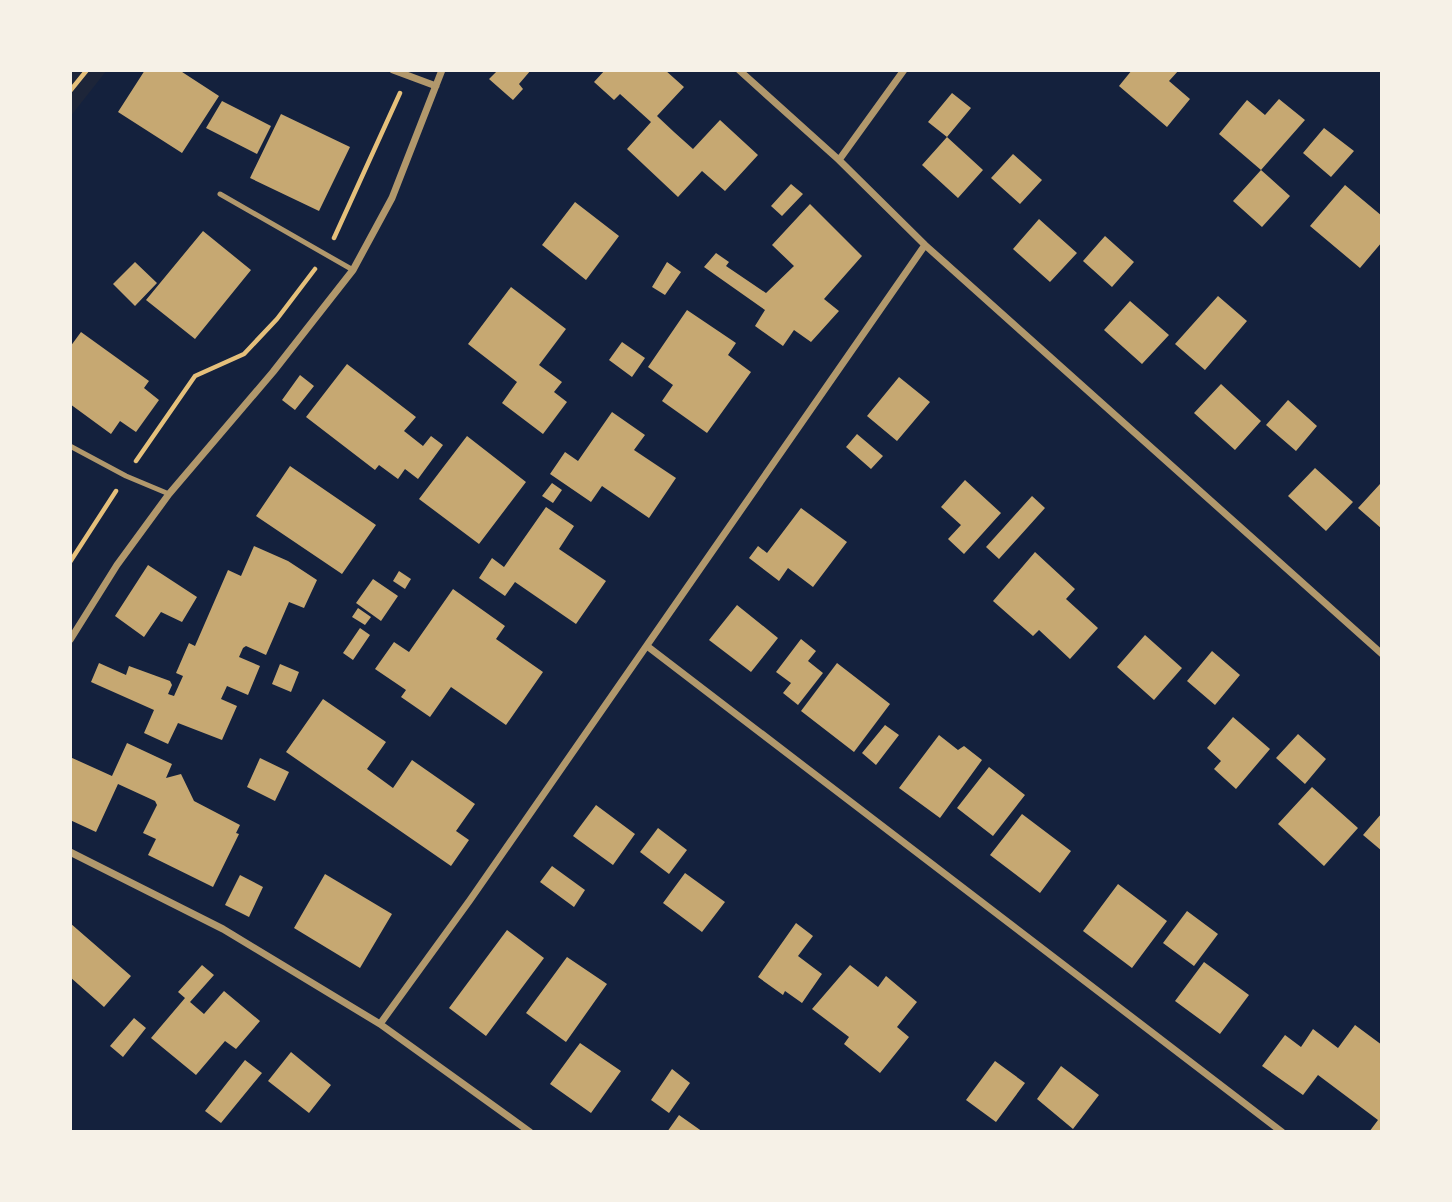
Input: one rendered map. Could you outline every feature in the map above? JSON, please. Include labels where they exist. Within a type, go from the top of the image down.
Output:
[{"type":"street","points":[[393,70],[436,86]]},
{"type":"street","points":[[70,640],[117,565],[169,494],[273,372],[353,270],[392,198],[442,70]]},
{"type":"street","points":[[739,70],[839,160],[925,245],[1382,654]]},
{"type":"street","points":[[839,160],[904,70]]},
{"type":"street","points":[[380,1024],[925,245]]},
{"type":"street","points":[[647,646],[1282,1132]]},
{"type":"street","points":[[70,852],[223,929],[380,1024],[530,1132]]},
{"type":"lane","points":[[220,194],[353,270]]},
{"type":"lane","points":[[70,446],[126,476],[169,494]]},
{"type":"path","points":[[70,91],[87,70]]},
{"type":"path","points":[[70,562],[195,376],[244,354],[277,319],[327,253],[408,76]]},
{"type":"shaded area","points":[[70,70],[107,70],[70,117]]},
{"type":"building","points":[[145,70],[179,70],[219,96],[182,153],[118,112]]},
{"type":"building","points":[[498,70],[531,70],[519,84],[523,89],[513,100],[489,79]]},
{"type":"building","points":[[605,70],[665,70],[684,87],[657,116],[674,132],[693,149],[720,120],[758,155],[725,191],[702,171],[678,197],[627,149],[651,122],[620,94],[614,100],[594,82]]},
{"type":"building","points":[[1132,70],[1179,70],[1169,81],[1190,99],[1167,127],[1119,86]]},
{"type":"building","points":[[952,93],[971,108],[947,137],[928,122]]},
{"type":"building","points":[[1279,99],[1305,120],[1261,170],[1219,134],[1247,100],[1265,115]]},
{"type":"building","points":[[222,101],[271,126],[257,154],[206,128]]},
{"type":"building","points":[[281,114],[350,147],[319,211],[250,178]]},
{"type":"building","points":[[1324,128],[1354,151],[1331,177],[1303,153]]},
{"type":"building","points":[[947,137],[983,170],[958,198],[922,165]]},
{"type":"building","points":[[1013,154],[1042,180],[1020,204],[991,178]]},
{"type":"building","points":[[1261,170],[1290,196],[1262,227],[1233,201]]},
{"type":"building","points":[[791,184],[803,194],[782,216],[771,206]]},
{"type":"building","points":[[1345,185],[1382,216],[1382,242],[1360,268],[1310,226]]},
{"type":"building","points":[[575,202],[619,236],[586,280],[542,245]]},
{"type":"building","points":[[810,204],[862,256],[824,299],[839,311],[811,342],[794,330],[783,346],[755,326],[765,310],[704,267],[716,253],[729,262],[726,266],[766,293],[794,266],[772,245]]},
{"type":"building","points":[[1039,219],[1077,253],[1050,282],[1013,249]]},
{"type":"building","points":[[203,231],[251,270],[195,339],[146,300]]},
{"type":"building","points":[[1105,236],[1134,262],[1112,287],[1083,261]]},
{"type":"building","points":[[135,262],[157,283],[135,306],[113,284]]},
{"type":"building","points":[[667,262],[681,272],[665,295],[652,287]]},
{"type":"building","points":[[511,287],[566,329],[539,365],[562,382],[554,392],[567,402],[543,434],[502,403],[517,382],[468,344]]},
{"type":"building","points":[[1218,296],[1247,321],[1205,370],[1175,344]]},
{"type":"building","points":[[1130,301],[1169,335],[1142,364],[1104,330]]},
{"type":"building","points":[[687,310],[736,343],[728,355],[751,372],[707,433],[662,401],[673,385],[648,367]]},
{"type":"building","points":[[81,332],[149,381],[144,388],[159,400],[136,432],[120,421],[111,434],[70,404],[70,347]]},
{"type":"building","points":[[622,342],[645,358],[632,377],[609,360]]},
{"type":"building","points":[[347,364],[416,417],[404,431],[423,446],[431,436],[443,445],[418,479],[405,469],[398,479],[379,465],[375,470],[306,417]]},
{"type":"building","points":[[300,375],[314,386],[295,410],[282,400]]},
{"type":"building","points":[[899,377],[930,402],[897,441],[867,416]]},
{"type":"building","points":[[1221,384],[1261,421],[1235,450],[1194,413]]},
{"type":"building","points":[[1288,400],[1317,426],[1296,451],[1266,425]]},
{"type":"building","points":[[612,412],[645,435],[634,450],[676,478],[649,518],[602,486],[591,502],[550,474],[565,452],[578,461]]},
{"type":"building","points":[[857,434],[883,456],[871,469],[846,447]]},
{"type":"building","points":[[467,436],[526,482],[479,544],[419,499]]},
{"type":"building","points":[[290,466],[376,525],[342,574],[256,516]]},
{"type":"building","points":[[1315,468],[1353,502],[1326,531],[1288,496]]},
{"type":"building","points":[[965,480],[1001,513],[964,554],[948,539],[961,525],[941,507]]},
{"type":"building","points":[[552,483],[562,490],[553,503],[542,496]]},
{"type":"building","points":[[1380,484],[1382,485],[1382,529],[1358,508]]},
{"type":"building","points":[[1032,496],[1045,508],[999,559],[986,547]]},
{"type":"building","points":[[546,507],[574,526],[559,549],[606,581],[576,624],[515,582],[505,596],[479,578],[492,558],[504,567]]},
{"type":"building","points":[[801,508],[847,542],[813,587],[788,568],[779,581],[749,558],[758,546],[767,553]]},
{"type":"building","points":[[254,546],[288,561],[317,580],[304,608],[289,602],[266,655],[246,646],[243,648],[239,657],[260,666],[248,695],[227,686],[221,699],[237,706],[222,740],[178,723],[168,744],[144,733],[154,710],[91,682],[99,663],[126,675],[129,666],[170,681],[172,685],[168,694],[174,696],[183,676],[176,673],[189,643],[195,646],[228,570],[241,576]]},
{"type":"building","points":[[1035,552],[1075,589],[1066,599],[1098,628],[1070,659],[1039,630],[1033,636],[993,601]]},
{"type":"building","points":[[148,565],[197,597],[182,622],[161,612],[144,637],[115,616]]},
{"type":"building","points":[[399,571],[411,579],[405,589],[393,581]]},
{"type":"building","points":[[373,579],[398,596],[381,621],[356,603]]},
{"type":"building","points":[[453,589],[505,626],[496,639],[543,672],[506,725],[451,687],[430,717],[401,697],[406,690],[375,669],[394,642],[409,652]]},
{"type":"building","points":[[737,605],[778,638],[751,672],[709,640]]},
{"type":"building","points":[[358,608],[371,617],[365,625],[352,617]]},
{"type":"building","points":[[360,628],[370,635],[353,660],[343,653]]},
{"type":"building","points":[[1145,635],[1182,668],[1154,700],[1117,667]]},
{"type":"building","points":[[801,639],[816,651],[808,661],[823,673],[798,705],[783,693],[791,683],[776,672]]},
{"type":"building","points":[[1212,651],[1240,675],[1215,705],[1187,681]]},
{"type":"building","points":[[837,663],[890,704],[854,752],[801,711]]},
{"type":"building","points":[[280,664],[299,672],[291,692],[272,684]]},
{"type":"building","points":[[323,699],[386,742],[367,769],[393,788],[412,760],[475,804],[456,831],[469,840],[451,866],[286,752]]},
{"type":"building","points":[[1233,717],[1270,749],[1236,789],[1214,769],[1221,761],[1207,748]]},
{"type":"building","points":[[885,725],[899,735],[876,765],[862,753]]},
{"type":"building","points":[[1298,734],[1326,759],[1305,784],[1276,758]]},
{"type":"building","points":[[939,735],[958,750],[964,746],[982,760],[940,818],[899,788]]},
{"type":"building","points":[[127,743],[172,764],[166,778],[181,774],[194,801],[240,825],[236,833],[239,834],[213,887],[148,855],[156,839],[143,833],[157,805],[155,801],[118,784],[96,832],[70,820],[70,757],[112,776]]},
{"type":"building","points":[[260,758],[289,772],[275,801],[247,787]]},
{"type":"building","points":[[989,767],[1025,795],[993,836],[957,808]]},
{"type":"building","points":[[1312,787],[1358,828],[1324,866],[1278,824]]},
{"type":"building","points":[[596,805],[635,834],[613,865],[573,836]]},
{"type":"building","points":[[1382,813],[1382,851],[1363,835]]},
{"type":"building","points":[[1022,814],[1071,851],[1040,893],[990,855]]},
{"type":"building","points":[[658,828],[687,850],[669,874],[640,852]]},
{"type":"building","points":[[552,866],[585,890],[574,907],[540,882]]},
{"type":"building","points":[[685,873],[725,902],[702,932],[663,903]]},
{"type":"building","points":[[325,874],[392,914],[360,968],[294,928]]},
{"type":"building","points":[[240,875],[263,887],[249,917],[225,905]]},
{"type":"building","points":[[1118,884],[1167,921],[1132,968],[1083,931]]},
{"type":"building","points":[[1187,911],[1218,934],[1194,966],[1163,943]]},
{"type":"building","points":[[70,923],[131,976],[104,1007],[70,977]]},
{"type":"building","points":[[796,923],[813,936],[798,956],[822,974],[802,1003],[785,991],[783,995],[758,977]]},
{"type":"building","points":[[507,930],[544,958],[486,1036],[449,1008]]},
{"type":"building","points":[[567,957],[607,984],[566,1042],[526,1013]]},
{"type":"building","points":[[1204,962],[1249,995],[1220,1034],[1175,1001]]},
{"type":"building","points":[[202,965],[214,975],[190,1002],[204,1014],[224,991],[260,1021],[236,1049],[225,1041],[196,1075],[151,1038],[185,998],[178,992]]},
{"type":"building","points":[[850,965],[878,987],[886,976],[917,1002],[897,1027],[909,1037],[880,1073],[844,1044],[849,1037],[812,1009]]},
{"type":"building","points":[[134,1018],[146,1028],[123,1057],[110,1046]]},
{"type":"building","points":[[1355,1025],[1382,1045],[1382,1132],[1369,1132],[1378,1120],[1318,1075],[1303,1095],[1262,1066],[1285,1035],[1301,1047],[1313,1029],[1338,1048]]},
{"type":"building","points":[[580,1043],[621,1071],[591,1113],[550,1084]]},
{"type":"building","points":[[291,1052],[331,1085],[309,1113],[268,1081]]},
{"type":"building","points":[[245,1060],[262,1073],[221,1123],[205,1111]]},
{"type":"building","points":[[995,1061],[1025,1083],[996,1122],[966,1100]]},
{"type":"building","points":[[1061,1066],[1099,1095],[1073,1129],[1037,1099]]},
{"type":"building","points":[[672,1069],[690,1083],[669,1113],[651,1100]]},
{"type":"building","points":[[679,1115],[703,1132],[667,1132]]}]
